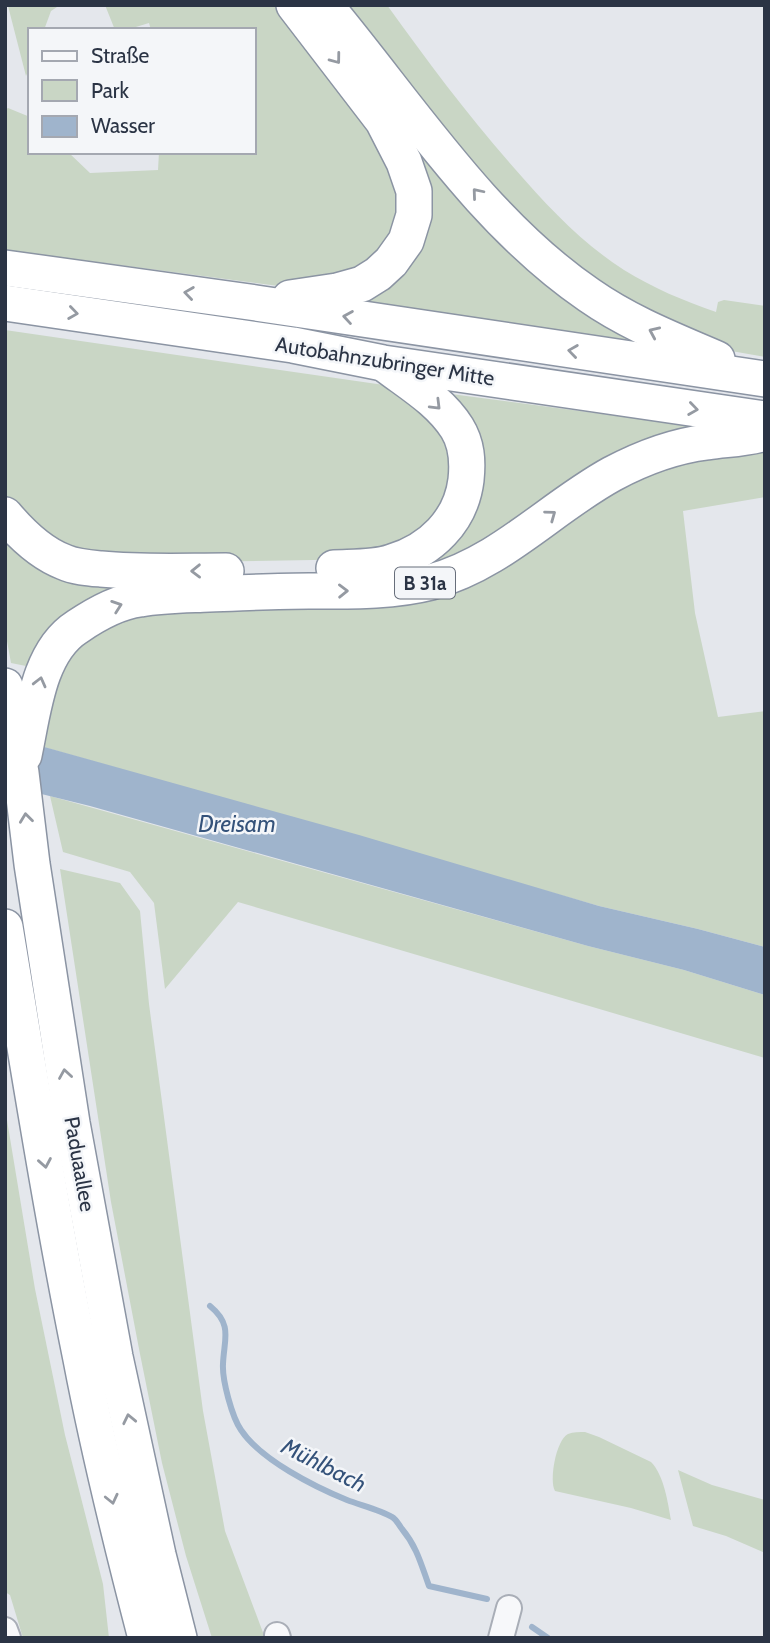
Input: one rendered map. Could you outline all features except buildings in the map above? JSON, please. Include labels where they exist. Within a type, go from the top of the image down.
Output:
[{"type":"highway","points":[[256,303],[337,291],[362,284],[391,262],[406,241],[414,215],[414,191],[404,162],[383,121],[294,5]]},
{"type":"highway","points":[[325,5],[499,218],[547,264],[629,321],[763,379]]},
{"type":"highway","name":"Autobahnzubringer Mitte","points":[[5,268],[763,379]]},
{"type":"highway","name":"Autobahnzubringer Mitte","points":[[5,303],[293,345],[383,363],[765,419]]},
{"type":"highway","points":[[5,515],[28,540],[64,563],[128,572],[350,567],[390,563],[415,553],[438,538],[452,519],[465,483],[465,444],[458,429],[434,401],[383,363]]},
{"type":"highway","name":"B 31a","points":[[21,773],[43,670],[60,643],[74,629],[103,611],[138,599],[279,591],[351,591],[430,582],[469,568],[498,552],[583,492],[648,457],[705,442],[748,438],[765,433]]},
{"type":"highway","name":"Paduaallee","points":[[5,686],[21,773],[32,864],[72,1123],[115,1357],[179,1638]]},
{"type":"highway","name":"Paduaallee","points":[[5,927],[81,1361],[146,1638]]},
{"type":"highway","points":[[122,1544],[127,1638]]},
{"type":"highway","points":[[158,1555],[201,1638]]},
{"type":"street","points":[[501,1638],[509,1608]]},
{"type":"street","points":[[5,1630],[8,1638]]},
{"type":"green space","points":[[5,5],[60,5],[51,11],[45,28],[28,28],[26,76],[8,6]]},
{"type":"green space","points":[[105,5],[283,5],[370,118],[406,198],[378,266],[286,287],[5,250],[5,110],[8,108],[28,116],[28,154],[70,154],[90,173],[158,170],[159,154],[256,154],[256,28],[150,28],[149,23],[133,28],[114,28]]},
{"type":"green space","points":[[313,5],[650,347],[355,300],[419,214]]},
{"type":"green space","points":[[342,5],[387,5],[449,89],[515,169],[566,224],[609,259],[657,288],[716,312],[718,302],[724,300],[765,306],[765,357],[720,349],[692,340],[544,249]]},
{"type":"green space","points":[[5,330],[384,385],[418,401],[457,454],[444,517],[372,559],[128,563],[81,559],[20,521],[5,496]]},
{"type":"green space","points":[[436,392],[716,429],[715,434],[668,443],[627,460],[592,479],[488,550],[440,571],[385,583],[171,589],[136,594],[101,605],[70,622],[45,648],[36,668],[11,663],[5,630],[5,534],[36,560],[67,574],[88,577],[147,580],[372,575],[404,568],[425,558],[448,539],[460,523],[474,484],[472,442],[465,423],[453,405]]},
{"type":"green space","points":[[765,448],[765,497],[683,511],[695,613],[718,717],[765,711],[765,947],[599,906],[5,736],[79,643],[123,615],[422,591],[648,467]]},
{"type":"green space","points":[[50,796],[588,946],[684,970],[765,995],[765,1058],[238,902],[165,989],[154,903],[130,872],[63,852]]},
{"type":"green space","points":[[60,869],[120,883],[140,911],[149,1004],[203,1411],[225,1531],[265,1638],[212,1638],[186,1556],[162,1463],[111,1202]]},
{"type":"green space","points":[[5,1108],[35,1289],[65,1435],[103,1584],[109,1638],[23,1638],[10,1595],[5,1592]]},
{"type":"green space","points":[[585,1432],[651,1462],[662,1482],[671,1520],[555,1491],[553,1470],[560,1444],[568,1434]]},
{"type":"green space","points":[[678,1470],[712,1485],[765,1500],[765,1553],[726,1536],[693,1526]]},
{"type":"water","name":"Dreisam","points":[[5,736],[359,835],[599,906],[765,947],[765,995],[684,970],[5,785]]},
{"type":"waterway","name":"Mühlbach","points":[[210,1306],[222,1320],[226,1333],[223,1371],[228,1398],[241,1430],[250,1441],[275,1462],[305,1480],[393,1518],[415,1549],[429,1586],[487,1599]]},
{"type":"waterway","name":"Mühlbach","points":[[532,1627],[548,1638]]}]
